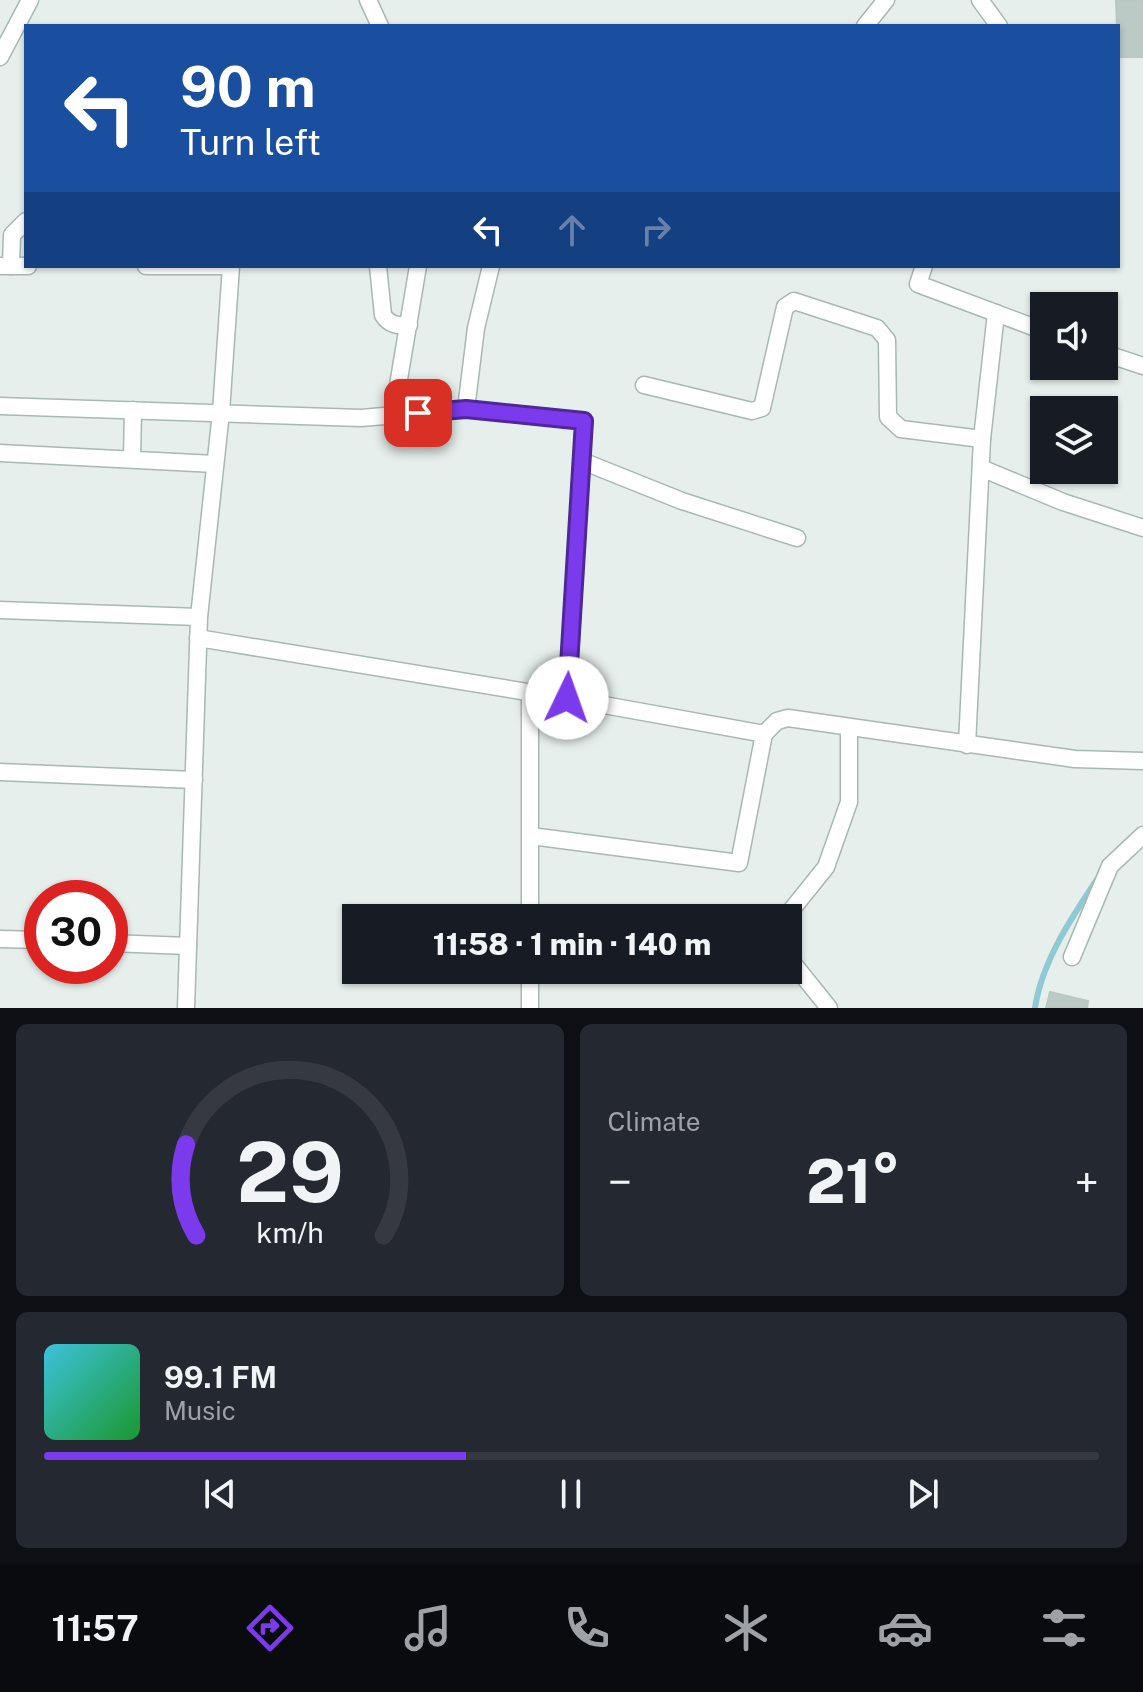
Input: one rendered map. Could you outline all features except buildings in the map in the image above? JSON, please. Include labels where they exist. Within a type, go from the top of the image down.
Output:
[{"type":"street","points":[[0,57],[30,0]]},
{"type":"street","points":[[368,0],[379,24]]},
{"type":"street","points":[[867,24],[886,0]]},
{"type":"street","points":[[980,0],[998,24]]},
{"type":"street","points":[[13,266],[12,235],[24,223]]},
{"type":"street","points":[[186,1008],[199,617],[221,412],[231,268]]},
{"type":"street","points":[[378,268],[383,315],[387,321],[398,326],[409,325]]},
{"type":"street","points":[[393,415],[418,268]]},
{"type":"street","points":[[466,409],[476,328],[491,268]]},
{"type":"street","points":[[923,268],[918,284],[1030,326]]},
{"type":"street","points":[[644,385],[752,411],[762,408],[785,307],[794,301],[877,328],[887,340],[888,417],[901,429],[982,439]]},
{"type":"street","points":[[967,745],[982,439],[996,313]]},
{"type":"street","points":[[1118,358],[1143,366]]},
{"type":"street","points":[[0,406],[361,418],[466,409],[584,421],[567,698]]},
{"type":"street","points":[[132,458],[133,410]]},
{"type":"street","points":[[0,453],[215,464]]},
{"type":"street","points":[[582,461],[682,501],[797,538]]},
{"type":"street","points":[[981,468],[1063,502],[1143,528]]},
{"type":"street","points":[[0,610],[199,617]]},
{"type":"street","points":[[198,638],[567,698],[764,734]]},
{"type":"street","points":[[530,692],[530,904]]},
{"type":"street","points":[[531,836],[739,863],[764,734],[777,721],[788,718],[1075,759],[1143,761]]},
{"type":"street","points":[[796,904],[826,867],[849,802],[849,728]]},
{"type":"street","points":[[0,772],[194,780]]},
{"type":"street","points":[[1072,957],[1110,866],[1143,835]]},
{"type":"street","points":[[0,939],[24,940]]},
{"type":"street","points":[[128,944],[188,946]]},
{"type":"street","points":[[802,974],[829,1008]]},
{"type":"street","points":[[530,984],[530,1008]]},
{"type":"waterway","points":[[1035,1008],[1051,956],[1098,878]]},
{"type":"route","points":[[418,413],[466,409],[584,421],[567,698]]}]
